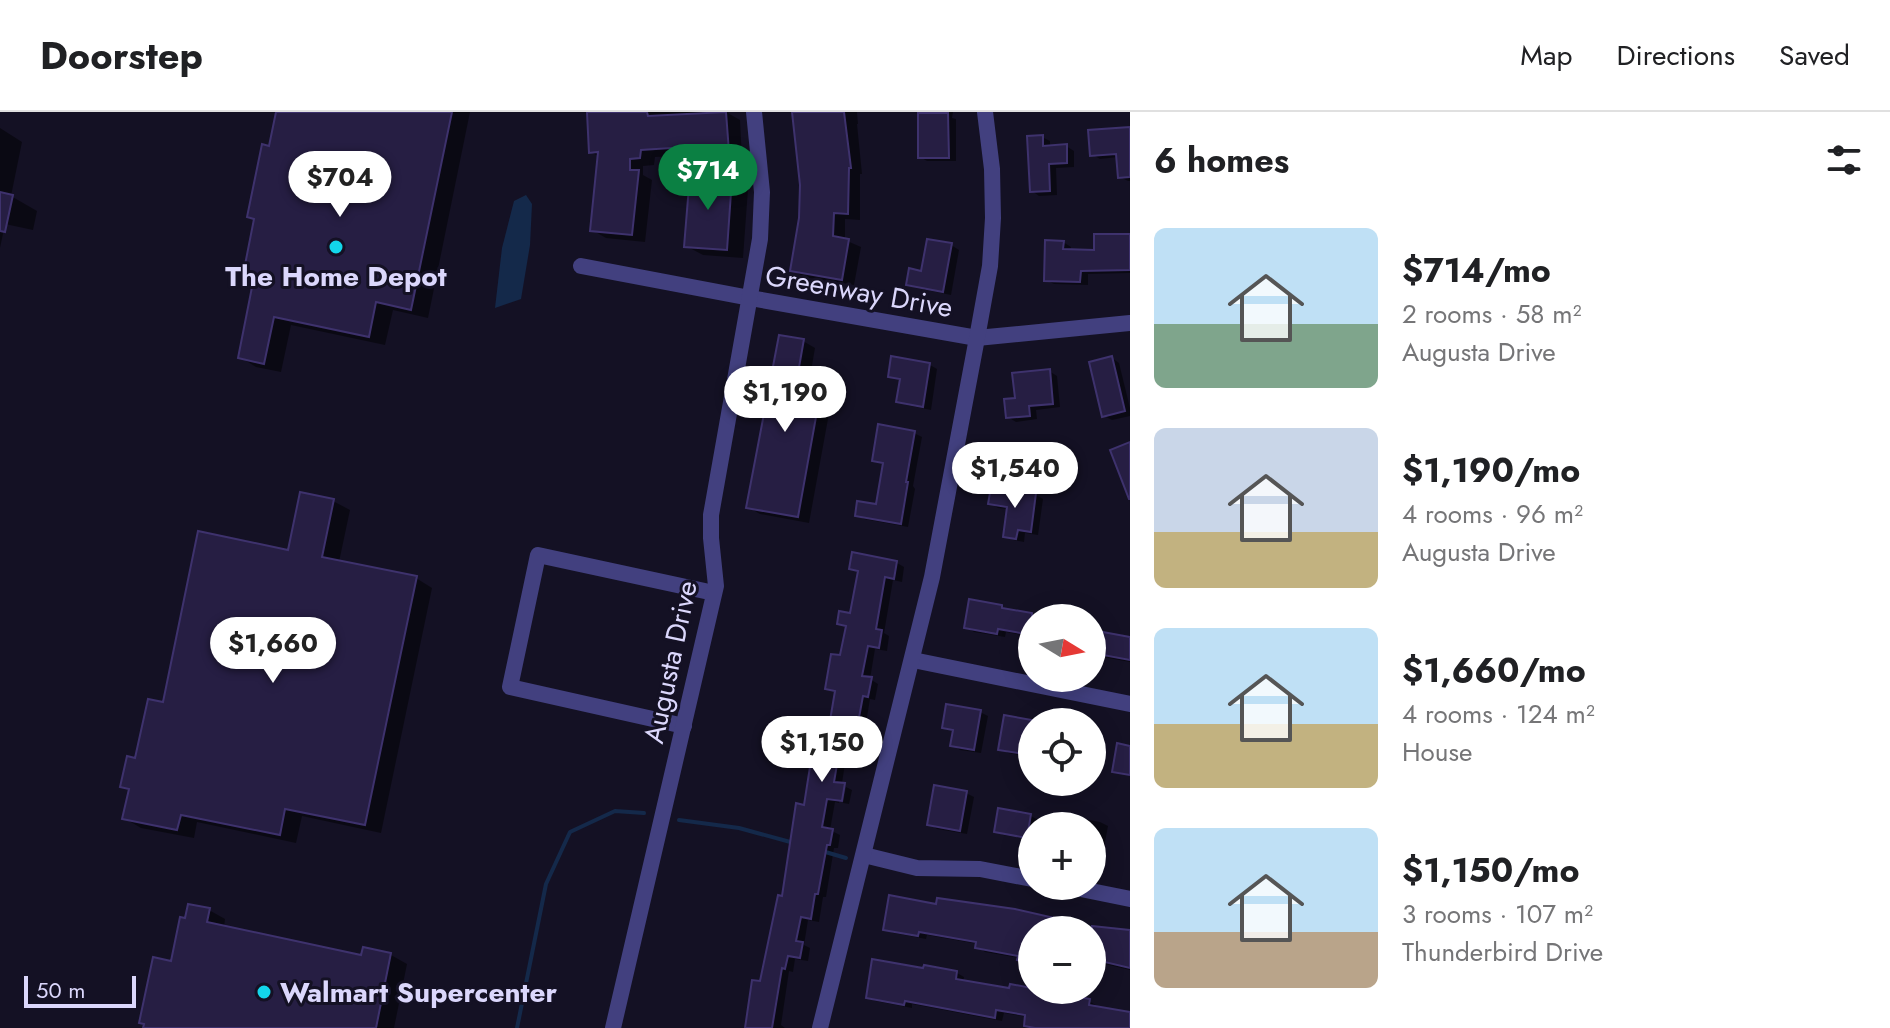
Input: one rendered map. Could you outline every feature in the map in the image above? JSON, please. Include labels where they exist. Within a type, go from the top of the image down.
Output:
[{"type":"street","name":"Augusta Drive","points":[[613,1028],[714,593],[716,571],[711,515],[760,239],[762,192],[754,112]]},
{"type":"street","points":[[825,1027],[932,577],[990,266],[992,169],[985,112]]},
{"type":"street","name":"Greenway Drive","points":[[581,266],[977,338],[1130,323]]},
{"type":"street","points":[[684,726],[510,687],[538,555],[714,593]]},
{"type":"street","points":[[913,660],[1130,704]]},
{"type":"street","points":[[864,855],[917,868],[980,869],[1018,876]]},
{"type":"street","points":[[1106,894],[1130,899]]},
{"type":"water","points":[[526,195],[532,204],[530,245],[521,299],[495,308],[502,248],[514,201]]},
{"type":"building","name":"The Home Depot","points":[[276,112],[452,112],[411,310],[376,302],[369,337],[274,317],[264,364],[238,358],[254,277],[243,275],[254,219],[247,217],[262,144],[269,146]]},
{"type":"building","points":[[587,112],[647,112],[648,116],[726,112],[729,152],[672,156],[671,148],[641,150],[640,158],[630,159],[630,170],[639,170],[632,235],[590,231],[598,152],[589,153]]},
{"type":"building","points":[[792,112],[844,112],[851,168],[848,214],[834,213],[833,236],[849,239],[842,280],[790,271],[799,218],[800,185]]},
{"type":"building","points":[[918,113],[948,113],[949,158],[918,158]]},
{"type":"building","points":[[1130,127],[1130,177],[1118,178],[1116,154],[1090,156],[1088,130]]},
{"type":"building","points":[[1043,135],[1043,146],[1067,144],[1067,163],[1049,164],[1050,191],[1030,192],[1027,136]]},
{"type":"building","points":[[690,174],[732,178],[727,250],[684,247]]},
{"type":"building","points":[[0,192],[13,195],[5,232],[0,231]]},
{"type":"building","points":[[1094,234],[1130,234],[1130,270],[1081,271],[1080,282],[1044,281],[1045,240],[1064,241],[1063,249],[1094,250]]},
{"type":"building","points":[[927,239],[952,243],[943,292],[906,285],[909,268],[921,271]]},
{"type":"building","points":[[779,335],[804,339],[798,373],[823,378],[798,517],[746,508]]},
{"type":"building","points":[[891,356],[930,363],[923,407],[896,402],[900,379],[888,377]]},
{"type":"building","points":[[1112,356],[1125,411],[1102,417],[1089,362]]},
{"type":"building","points":[[1050,369],[1053,404],[1029,406],[1030,416],[1006,418],[1004,399],[1015,398],[1012,373]]},
{"type":"building","points":[[878,424],[915,431],[901,524],[855,516],[857,501],[876,504],[883,463],[872,461]]},
{"type":"building","points":[[1130,442],[1130,499],[1129,499],[1110,450]]},
{"type":"building","points":[[991,487],[1036,493],[1031,532],[1018,530],[1016,539],[1003,537],[1007,507],[988,504]]},
{"type":"building","points":[[300,492],[334,499],[322,557],[417,576],[365,825],[285,809],[280,835],[181,815],[177,830],[122,819],[129,789],[120,787],[127,756],[135,758],[148,699],[163,702],[198,531],[288,550]]},
{"type":"building","points":[[852,552],[897,561],[894,579],[885,577],[876,629],[882,630],[879,648],[868,646],[862,676],[872,677],[868,697],[863,696],[853,750],[840,747],[834,782],[845,783],[842,801],[827,799],[822,827],[833,829],[811,919],[801,917],[796,941],[803,942],[800,958],[788,956],[785,969],[782,968],[772,1028],[745,1028],[752,980],[760,981],[778,895],[782,896],[796,803],[804,805],[812,754],[824,756],[835,691],[825,689],[831,654],[840,655],[846,626],[837,624],[839,611],[850,613],[858,571],[849,569]]},
{"type":"building","points":[[969,599],[1018,611],[1018,633],[998,629],[997,634],[964,628]]},
{"type":"building","points":[[1106,633],[1130,637],[1130,660],[1106,656]]},
{"type":"building","points":[[946,704],[981,710],[974,750],[950,746],[953,730],[942,728]]},
{"type":"building","points":[[1004,715],[1018,718],[1018,753],[998,750]]},
{"type":"building","points":[[1117,743],[1130,746],[1130,775],[1112,772]]},
{"type":"building","points":[[934,785],[967,791],[960,831],[927,825]]},
{"type":"building","points":[[998,808],[1020,812],[1018,836],[994,832]]},
{"type":"building","points":[[889,895],[936,904],[937,898],[1046,916],[1018,916],[1018,956],[975,948],[976,942],[919,932],[918,936],[883,930]]},
{"type":"building","name":"Walmart Supercenter","points":[[188,904],[210,908],[207,922],[361,955],[363,947],[391,953],[376,1028],[143,1028],[144,1024],[139,1023],[153,957],[171,961],[180,917],[185,918]]},
{"type":"building","points":[[1106,927],[1130,930],[1130,968],[1106,962]]},
{"type":"building","points":[[872,959],[957,971],[956,979],[1009,988],[1010,984],[1018,985],[1018,1004],[1089,1004],[1130,1012],[1130,1028],[1035,1028],[1024,1026],[1025,1015],[996,1010],[995,1018],[905,1001],[904,1005],[866,998]]},
{"type":"waterway","points":[[517,1028],[546,884],[570,832],[615,811],[644,813]]},
{"type":"waterway","points":[[679,820],[739,828],[794,843]]},
{"type":"waterway","points":[[822,851],[846,858]]},
{"type":"place","name":"The Home Depot","points":[[336,247]]},
{"type":"place","name":"Walmart Supercenter","points":[[264,992]]}]
